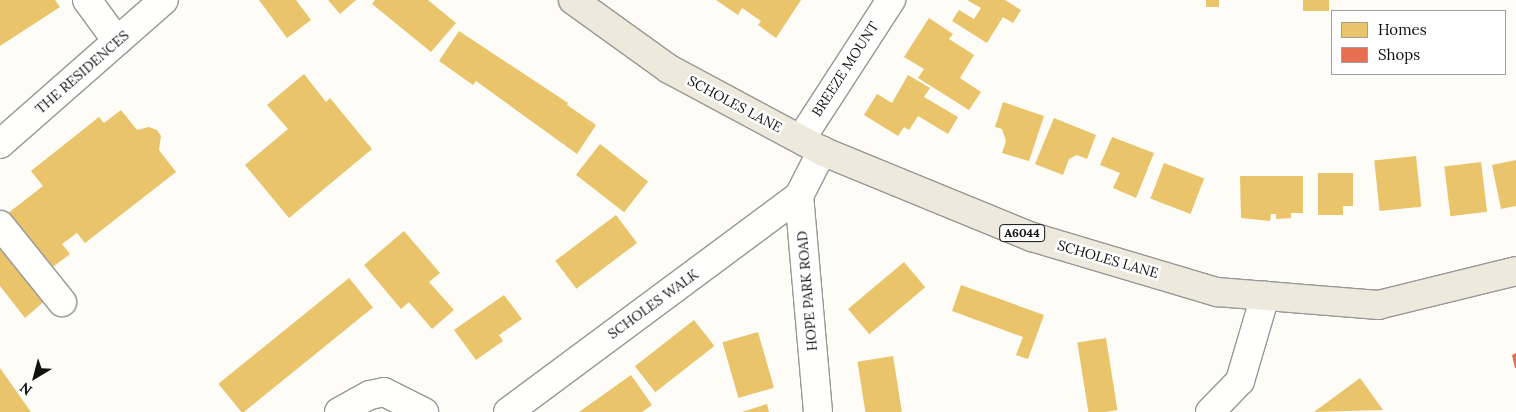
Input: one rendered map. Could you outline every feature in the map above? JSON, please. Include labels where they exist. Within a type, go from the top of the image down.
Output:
[{"type":"main road","name":"SCHOLES LANE","points":[[573,0],[808,165],[1032,237],[1217,292],[1378,305],[1516,271]]},
{"type":"street","points":[[87,0],[117,41]]},
{"type":"street","name":"THE RESIDENCES","points":[[0,144],[164,0]]},
{"type":"street","name":"BREEZE MOUNT","points":[[808,165],[891,0]]},
{"type":"street","name":"SCHOLES WALK","points":[[508,412],[808,165]]},
{"type":"street","name":"HOPE PARK ROAD","points":[[808,165],[818,412]]},
{"type":"street","points":[[0,225],[62,302]]},
{"type":"street","points":[[1210,412],[1240,381],[1265,296]]},
{"type":"street","points":[[339,412],[370,395],[384,392],[424,412]]},
{"type":"building: Homes","points":[[0,0],[55,0],[60,7],[0,46]]},
{"type":"building: Homes","points":[[259,0],[296,0],[311,20],[287,38]]},
{"type":"building: Homes","points":[[328,0],[356,0],[340,14]]},
{"type":"building: Homes","points":[[375,0],[428,0],[456,23],[431,52],[372,4]]},
{"type":"building: Homes","points":[[716,0],[801,0],[776,38],[758,25],[761,21],[742,8],[738,15]]},
{"type":"building: Homes","points":[[967,0],[1005,0],[1021,10],[1013,23],[1003,17],[987,43],[952,21],[959,10],[974,19],[981,8]]},
{"type":"building: Homes","points":[[1206,0],[1219,0],[1219,7],[1206,7]]},
{"type":"building: Homes","points":[[1303,0],[1329,0],[1329,11],[1303,11]]},
{"type":"building: Homes","points":[[929,18],[953,34],[949,39],[974,55],[960,78],[981,92],[969,110],[918,78],[924,69],[904,57]]},
{"type":"building: Homes","points":[[459,31],[568,103],[567,105],[596,125],[577,154],[476,81],[473,85],[439,61]]},
{"type":"building: Homes","points":[[304,74],[326,102],[330,98],[372,149],[289,218],[245,165],[288,129],[267,105]]},
{"type":"building: Homes","points":[[908,75],[930,88],[924,97],[958,117],[948,134],[918,116],[909,130],[904,127],[898,136],[864,115],[877,94],[892,103]]},
{"type":"building: Homes","points":[[1003,102],[1044,116],[1029,161],[1002,153],[1006,141],[1002,129],[995,127]]},
{"type":"building: Homes","points":[[121,110],[137,130],[149,127],[157,130],[161,136],[159,150],[176,172],[85,243],[77,233],[62,244],[70,254],[50,269],[7,214],[43,186],[31,171],[99,117],[104,123]]},
{"type":"building: Homes","points":[[1054,118],[1096,135],[1087,159],[1077,155],[1069,159],[1063,175],[1035,164]]},
{"type":"building: Homes","points":[[1112,137],[1154,153],[1136,198],[1113,188],[1120,173],[1100,165]]},
{"type":"building: Homes","points":[[600,144],[648,182],[624,212],[576,175]]},
{"type":"building: Homes","points":[[1416,156],[1421,207],[1380,211],[1374,160]]},
{"type":"building: Homes","points":[[1516,160],[1516,206],[1501,209],[1492,165]]},
{"type":"building: Homes","points":[[1481,162],[1487,212],[1450,216],[1444,167]]},
{"type":"building: Homes","points":[[1164,163],[1204,178],[1191,214],[1150,198]]},
{"type":"building: Homes","points":[[1318,173],[1353,173],[1353,206],[1343,206],[1343,215],[1318,215]]},
{"type":"building: Homes","points":[[1240,176],[1303,176],[1303,213],[1291,213],[1291,218],[1276,219],[1276,214],[1271,214],[1270,221],[1241,218]]},
{"type":"building: Homes","points":[[616,215],[637,243],[576,289],[555,261]]},
{"type":"building: Homes","points":[[404,231],[440,273],[429,282],[454,310],[432,329],[409,302],[401,309],[364,265]]},
{"type":"building: Homes","points":[[0,241],[47,299],[25,318],[0,286]]},
{"type":"building: Homes","points":[[904,262],[925,287],[869,334],[848,309]]},
{"type":"building: Homes","points":[[349,278],[373,308],[244,412],[241,412],[218,384]]},
{"type":"building: Homes","points":[[961,285],[1044,315],[1028,359],[1016,355],[1023,337],[952,311]]},
{"type":"building: Homes","points":[[504,295],[522,319],[499,335],[503,341],[476,360],[454,330]]},
{"type":"building: Homes","points":[[694,320],[714,346],[655,392],[635,366]]},
{"type":"building: Homes","points":[[758,332],[774,388],[738,398],[722,342]]},
{"type":"building: Homes","points":[[1106,338],[1117,410],[1088,412],[1077,343]]},
{"type":"building: Homes","points":[[893,356],[902,412],[865,412],[857,362]]},
{"type":"building: Homes","points":[[0,368],[31,412],[0,412]]},
{"type":"building: Homes","points":[[631,375],[652,405],[642,412],[579,412]]},
{"type":"building: Homes","points":[[1360,378],[1383,410],[1314,412]]},
{"type":"building: Homes","points":[[767,404],[769,412],[742,412]]},
{"type":"building: Shops","points":[[1516,353],[1516,368],[1515,368],[1512,355]]}]
